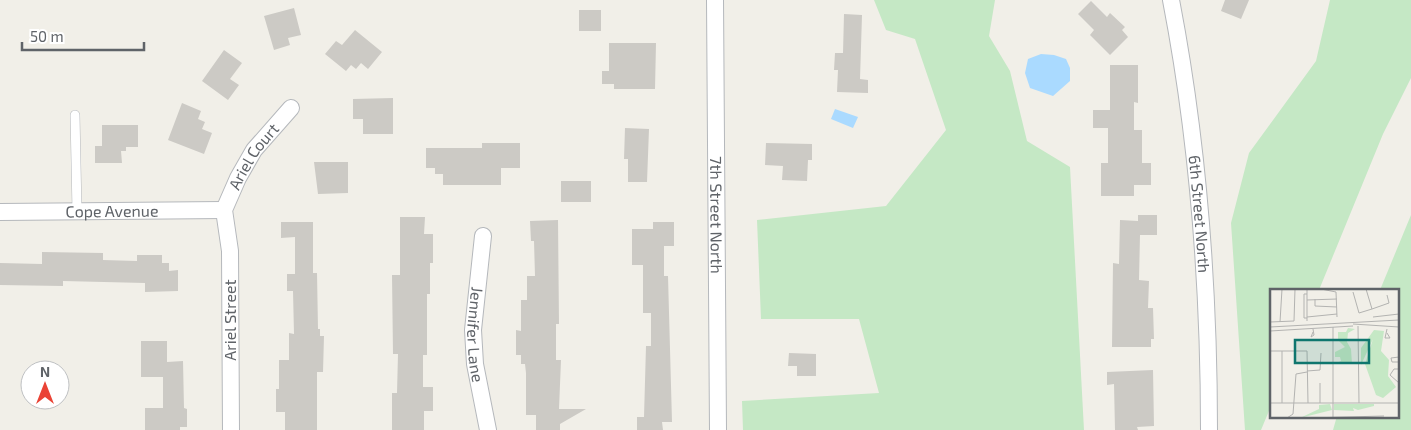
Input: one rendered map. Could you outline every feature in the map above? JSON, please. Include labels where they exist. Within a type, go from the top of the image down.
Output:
[{"type":"street","name":"7th Street North","points":[[715,0],[718,430]]},
{"type":"street","name":"6th Street North","points":[[1171,0],[1191,130],[1206,299],[1209,430]]},
{"type":"street","name":"Ariel Court","points":[[224,210],[238,178],[254,150],[291,108]]},
{"type":"street","name":"Cope Avenue","points":[[0,212],[224,210]]},
{"type":"street","name":"Ariel Street","points":[[224,210],[230,251],[231,430]]},
{"type":"street","name":"Jennifer Lane","points":[[483,236],[473,330],[475,364],[488,430]]},
{"type":"lane","points":[[75,114],[77,211]]},
{"type":"green space","points":[[874,0],[995,0],[989,36],[1010,71],[1027,141],[1070,167],[1084,430],[743,430],[742,401],[879,393],[859,319],[761,319],[757,220],[886,206],[946,130],[915,39],[886,30]]},
{"type":"green space","points":[[1330,0],[1411,0],[1411,78],[1383,134],[1319,289],[1270,289],[1270,408],[1261,430],[1245,430],[1231,223],[1249,153],[1316,61]]},
{"type":"green space","points":[[1411,215],[1411,430],[1333,430],[1336,418],[1398,418],[1398,289],[1380,289]]},
{"type":"water","points":[[1041,54],[1054,55],[1066,59],[1070,68],[1070,81],[1053,96],[1030,88],[1025,73],[1028,59]]},
{"type":"water","points":[[835,109],[858,117],[853,128],[831,119]]},
{"type":"building","points":[[1225,0],[1249,0],[1241,19],[1221,11]]},
{"type":"building","points":[[1091,1],[1107,17],[1110,13],[1125,27],[1122,30],[1128,37],[1110,55],[1090,35],[1094,30],[1078,14]]},
{"type":"building","points":[[294,8],[301,35],[288,38],[290,45],[274,50],[264,16]]},
{"type":"building","points":[[579,10],[601,10],[601,31],[579,31]]},
{"type":"building","points":[[844,14],[862,15],[860,79],[868,80],[868,93],[837,92],[838,70],[834,70],[835,53],[843,53]]},
{"type":"building","points":[[355,30],[382,52],[368,69],[361,63],[356,69],[351,65],[346,71],[325,54],[336,41],[342,45]]},
{"type":"building","points":[[609,43],[656,43],[655,89],[614,89],[614,84],[602,84],[602,71],[609,71]]},
{"type":"building","points":[[224,50],[242,63],[230,79],[239,85],[228,100],[202,81]]},
{"type":"building","points":[[1110,65],[1138,65],[1138,103],[1134,102],[1134,130],[1142,130],[1142,163],[1151,163],[1151,185],[1134,185],[1134,196],[1101,196],[1101,163],[1108,163],[1108,128],[1093,128],[1093,110],[1110,110]]},
{"type":"building","points":[[393,98],[393,134],[363,134],[363,119],[353,119],[353,99]]},
{"type":"building","points":[[182,103],[201,111],[198,119],[205,122],[202,129],[212,133],[204,154],[168,140]]},
{"type":"building","points":[[102,125],[138,125],[138,147],[126,147],[126,151],[121,151],[122,163],[95,163],[95,146],[102,146]]},
{"type":"building","points":[[625,128],[649,129],[647,182],[628,182],[628,159],[624,159]]},
{"type":"building","points":[[482,143],[520,143],[520,168],[501,168],[501,185],[443,185],[443,174],[435,174],[435,168],[426,168],[426,148],[482,148]]},
{"type":"building","points":[[766,143],[812,144],[812,160],[808,160],[807,181],[782,180],[783,166],[765,165]]},
{"type":"building","points":[[314,162],[348,162],[348,193],[318,194]]},
{"type":"building","points":[[561,181],[591,181],[591,202],[561,202]]},
{"type":"building","points":[[1138,215],[1157,215],[1157,235],[1140,235],[1139,280],[1149,281],[1148,308],[1153,308],[1154,339],[1151,339],[1151,347],[1112,347],[1113,263],[1119,264],[1120,220],[1138,221]]},
{"type":"building","points":[[400,217],[425,217],[424,234],[433,234],[433,263],[430,263],[430,294],[427,294],[427,355],[423,355],[423,387],[433,387],[433,411],[424,411],[424,430],[392,430],[392,393],[397,393],[398,354],[393,354],[392,275],[400,275]]},
{"type":"building","points":[[558,220],[559,324],[556,324],[556,360],[561,360],[559,409],[586,409],[560,424],[560,430],[536,430],[536,415],[526,415],[525,364],[521,364],[521,355],[516,355],[516,330],[521,331],[521,300],[527,300],[527,276],[535,276],[534,241],[531,241],[530,221]]},
{"type":"building","points":[[281,222],[313,222],[313,273],[317,273],[318,329],[320,329],[320,336],[324,336],[323,372],[317,372],[317,430],[285,430],[285,412],[276,412],[276,389],[279,389],[279,360],[289,360],[289,333],[294,334],[293,291],[287,291],[287,274],[295,274],[295,237],[281,238]]},
{"type":"building","points":[[653,222],[674,222],[674,246],[664,246],[664,276],[668,276],[672,422],[662,422],[663,430],[637,430],[637,417],[644,417],[646,346],[651,346],[651,313],[643,313],[643,265],[632,265],[632,229],[653,229]]},
{"type":"building","points":[[42,252],[103,253],[103,260],[137,261],[137,255],[162,255],[162,263],[169,263],[169,271],[178,270],[178,291],[145,292],[145,283],[63,281],[63,286],[0,285],[0,263],[42,264]]},
{"type":"building","points":[[141,341],[167,341],[167,362],[183,361],[184,408],[187,409],[187,427],[180,427],[180,430],[145,430],[145,408],[163,408],[163,377],[141,377]]},
{"type":"building","points":[[789,353],[816,354],[816,376],[797,376],[797,366],[788,366]]},
{"type":"building","points":[[1153,370],[1154,426],[1137,427],[1138,430],[1115,430],[1114,384],[1107,385],[1107,372]]}]
